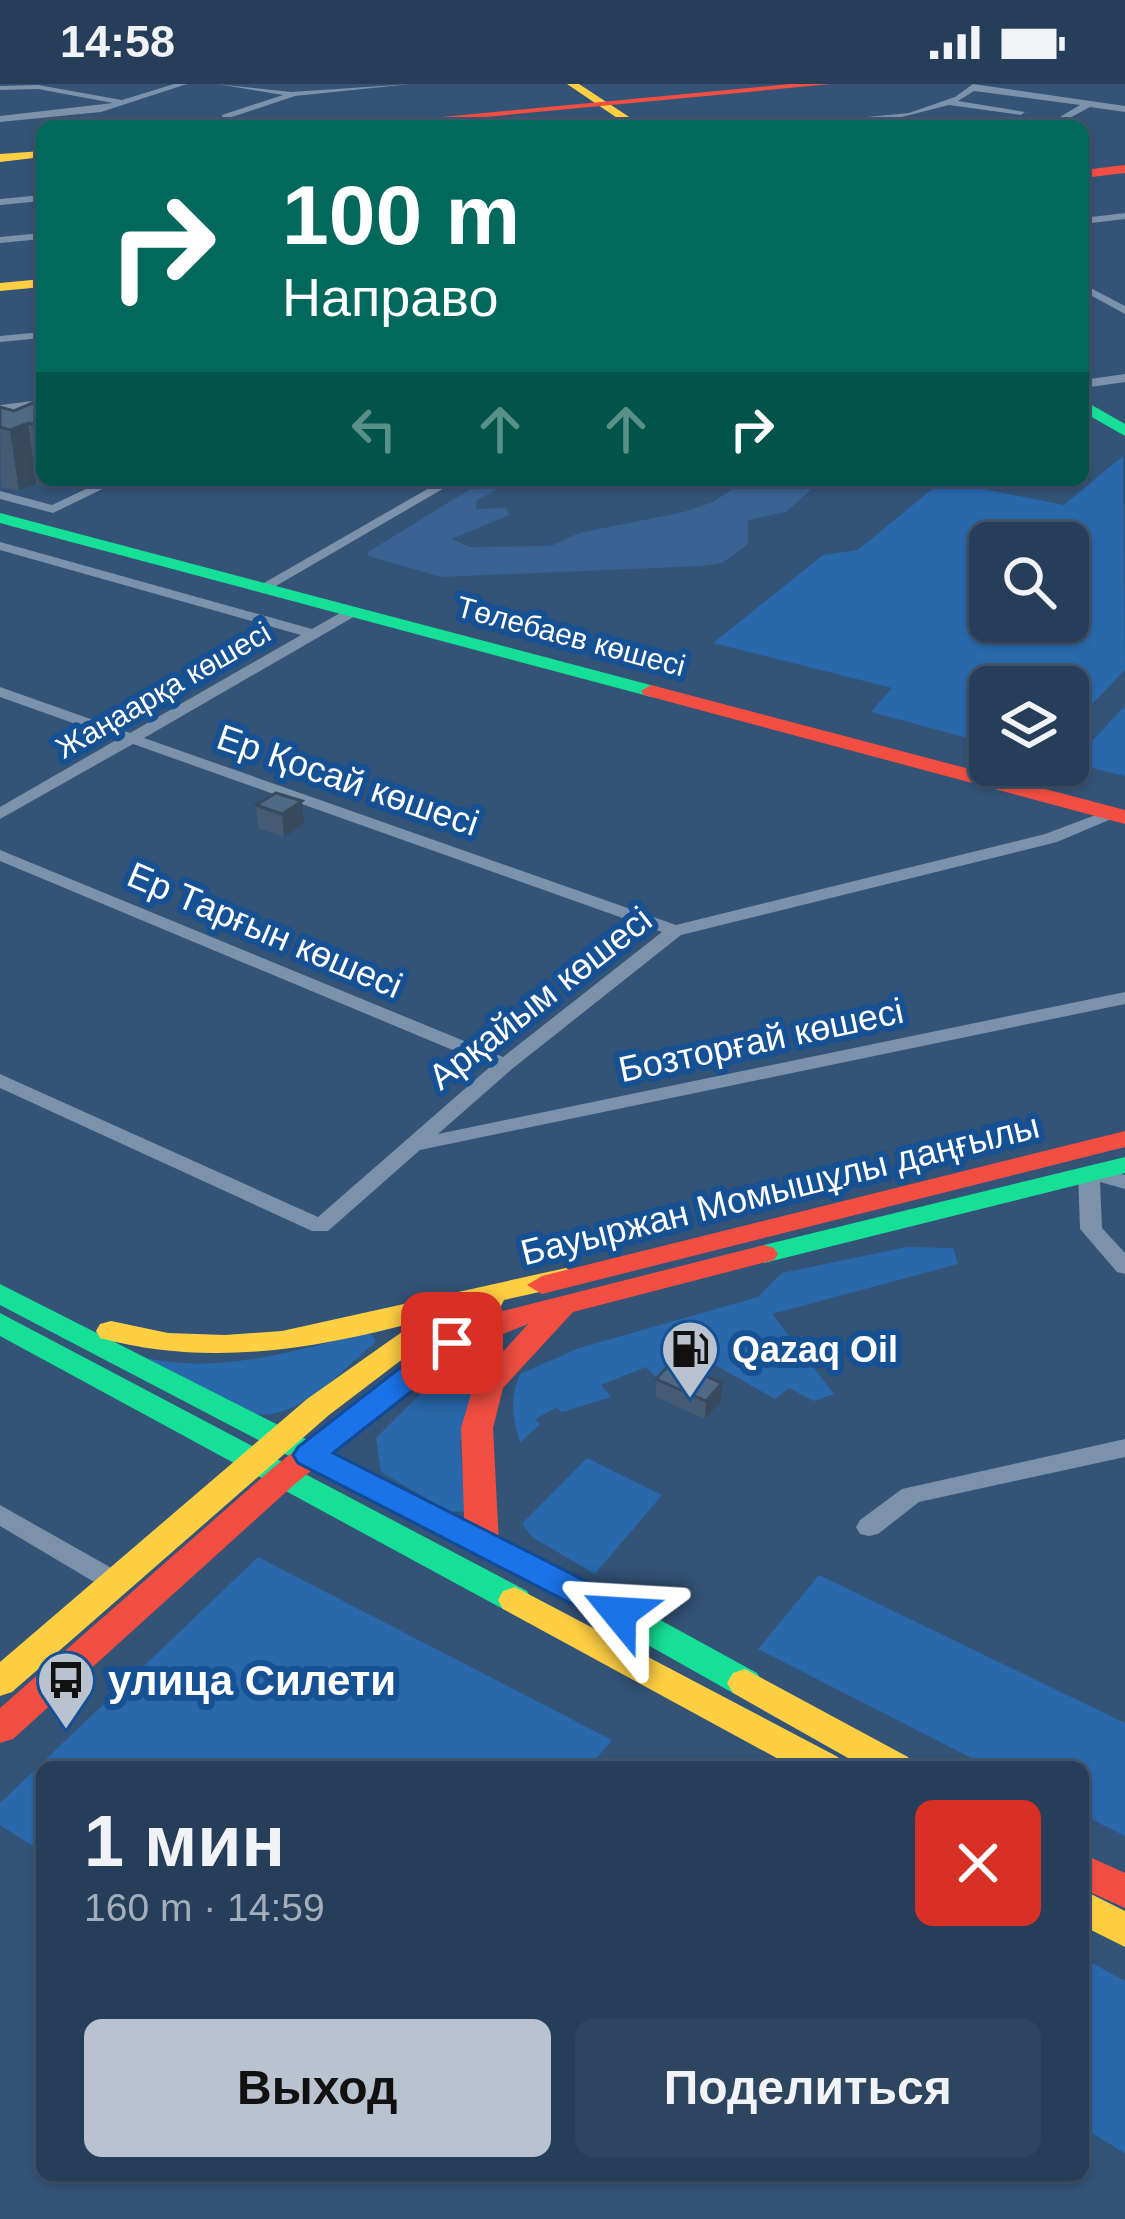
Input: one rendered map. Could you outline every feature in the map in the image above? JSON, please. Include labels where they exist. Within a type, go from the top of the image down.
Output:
[{"type":"main road","points":[[572,84],[628,120]]},
{"type":"main road","points":[[421,120],[826,84]]},
{"type":"main road","points":[[0,158],[36,155]]},
{"type":"main road","points":[[1089,173],[1125,170]]},
{"type":"main road","points":[[0,287],[36,284]]},
{"type":"main road","points":[[1089,409],[1125,431]]},
{"type":"main road","name":"Төлебаев көшесі","points":[[0,518],[1120,816]]},
{"type":"main road","name":"Бауыржан Момышұлы даңғылы","points":[[0,1730],[285,1474],[452,1343],[565,1291],[1125,1139]]},
{"type":"main road","name":"Бауыржан Момышұлы даңғылы","points":[[0,1682],[279,1439],[414,1335],[458,1312],[1125,1165]]},
{"type":"main road","points":[[0,1289],[42,1298],[135,1343],[170,1351],[215,1351],[364,1322],[506,1285],[565,1291]]},
{"type":"main road","points":[[0,1289],[309,1455],[619,1613],[884,1761]]},
{"type":"main road","points":[[482,1544],[477,1442],[489,1384],[565,1291]]},
{"type":"main road","points":[[0,1323],[814,1761]]},
{"type":"main road","points":[[1089,1873],[1125,1892]]},
{"type":"main road","points":[[1089,1910],[1125,1930]]},
{"type":"street","points":[[0,118],[92,110],[183,84]]},
{"type":"street","points":[[221,84],[294,94],[407,84]]},
{"type":"street","points":[[0,88],[31,86],[126,102]]},
{"type":"street","points":[[842,120],[918,113],[950,103],[976,86],[1125,109]]},
{"type":"street","points":[[230,120],[294,94]]},
{"type":"street","points":[[1060,120],[1104,96],[1125,94]]},
{"type":"street","points":[[950,103],[1021,112]]},
{"type":"street","points":[[0,202],[36,198]]},
{"type":"street","points":[[1089,221],[1123,218]]},
{"type":"street","points":[[0,240],[36,237]]},
{"type":"street","points":[[1089,290],[1125,311]]},
{"type":"street","points":[[0,339],[36,336]]},
{"type":"street","points":[[1089,383],[1125,378]]},
{"type":"street","points":[[0,399],[36,395]]},
{"type":"street","points":[[0,410],[36,405]]},
{"type":"street","points":[[0,495],[53,509],[102,486]]},
{"type":"street","points":[[264,586],[441,486]]},
{"type":"street","points":[[0,546],[314,634]]},
{"type":"street","name":"Жаңаарқа көшесі","points":[[0,814],[352,612]]},
{"type":"street","name":"Ер Қосай көшесі","points":[[0,692],[675,931]]},
{"type":"street","name":"Арқайым көшесі","points":[[0,1080],[320,1226],[505,1065],[675,931],[1051,838],[1120,816]]},
{"type":"street","name":"Ер Тарғын көшесі","points":[[0,855],[505,1065]]},
{"type":"street","name":"Бозторғай көшесі","points":[[410,1146],[1125,998]]},
{"type":"street","points":[[1125,1182],[1088,1173],[1090,1229],[1125,1267]]},
{"type":"street","points":[[869,1527],[911,1495],[1125,1448]]},
{"type":"street","points":[[0,1514],[115,1582]]},
{"type":"shaded area","points":[[1123,456],[1125,670],[1089,707],[1089,666],[969,666],[969,738],[871,712],[892,688],[713,643],[823,555],[858,550],[936,486],[967,486],[1064,505]]},
{"type":"shaded area","points":[[475,486],[504,486],[477,500],[476,509],[507,508],[509,515],[452,539],[470,547],[551,546],[579,533],[684,512],[713,502],[737,486],[815,486],[786,512],[748,520],[748,544],[722,563],[703,566],[441,577],[368,556]]},
{"type":"shaded area","points":[[1125,706],[1125,776],[1089,767],[1089,744]]},
{"type":"shaded area","points":[[907,1247],[953,1248],[958,1264],[772,1314],[834,1394],[814,1401],[789,1388],[775,1399],[715,1365],[659,1380],[646,1367],[601,1385],[611,1397],[562,1412],[556,1408],[535,1419],[540,1424],[520,1443],[513,1408],[520,1374],[579,1348],[758,1297],[782,1273]]},
{"type":"shaded area","points":[[370,1332],[376,1342],[336,1377],[305,1401],[272,1414],[233,1405],[146,1358],[174,1363],[231,1362]]},
{"type":"shaded area","points":[[486,1347],[505,1350],[460,1442],[466,1512],[448,1511],[381,1472],[376,1438],[456,1358]]},
{"type":"shaded area","points":[[587,1458],[662,1495],[595,1574],[532,1537],[522,1524]]},
{"type":"shaded area","points":[[258,1557],[612,1740],[594,1761],[44,1761]]},
{"type":"shaded area","points":[[819,1575],[1125,1723],[1125,1836],[1089,1818],[1089,1761],[977,1761],[758,1649]]},
{"type":"shaded area","points":[[36,1769],[36,1848],[0,1825],[0,1803]]},
{"type":"shaded area","points":[[1089,1961],[1125,1981],[1125,2153],[1089,2132]]},
{"type":"building","points":[[36,402],[36,425],[10,430],[0,427],[0,407],[14,411]]},
{"type":"building","points":[[276,793],[302,801],[282,814],[256,805]]},
{"type":"building","points":[[672,1362],[722,1383],[706,1401],[656,1379]]},
{"type":"traffic: fast","points":[[1089,409],[1125,431]]},
{"type":"traffic: fast","points":[[0,518],[651,691]]},
{"type":"traffic: fast","points":[[764,1254],[1125,1165]]},
{"type":"traffic: fast","points":[[0,1293],[745,1683]]},
{"type":"traffic: fast","points":[[0,1323],[515,1600]]},
{"type":"traffic: slow","points":[[572,84],[628,120]]},
{"type":"traffic: slow","points":[[0,158],[36,155]]},
{"type":"traffic: slow","points":[[0,287],[36,284]]},
{"type":"traffic: slow","points":[[111,1331],[168,1343],[282,1341],[566,1277]]},
{"type":"traffic: slow","points":[[0,1682],[318,1407],[414,1335],[490,1301]]},
{"type":"traffic: slow","points":[[515,1600],[814,1761]]},
{"type":"traffic: slow","points":[[745,1683],[884,1761]]},
{"type":"traffic: slow","points":[[1089,1910],[1125,1930]]},
{"type":"traffic: jam","points":[[421,120],[826,84]]},
{"type":"traffic: jam","points":[[1089,173],[1125,169]]},
{"type":"traffic: jam","points":[[651,691],[1125,817]]},
{"type":"traffic: jam","points":[[542,1285],[1125,1139]]},
{"type":"traffic: jam","points":[[0,1729],[285,1475],[452,1343],[497,1322],[764,1254]]},
{"type":"traffic: jam","points":[[482,1544],[477,1428],[489,1384],[564,1304]]},
{"type":"traffic: jam","points":[[1089,1873],[1125,1892]]},
{"type":"place","name":"Qazaq Oil","points":[[690,1400]]},
{"type":"place","name":"улица Силети","points":[[66,1731]]},
{"type":"route","points":[[452,1343],[309,1455],[619,1613]]}]
